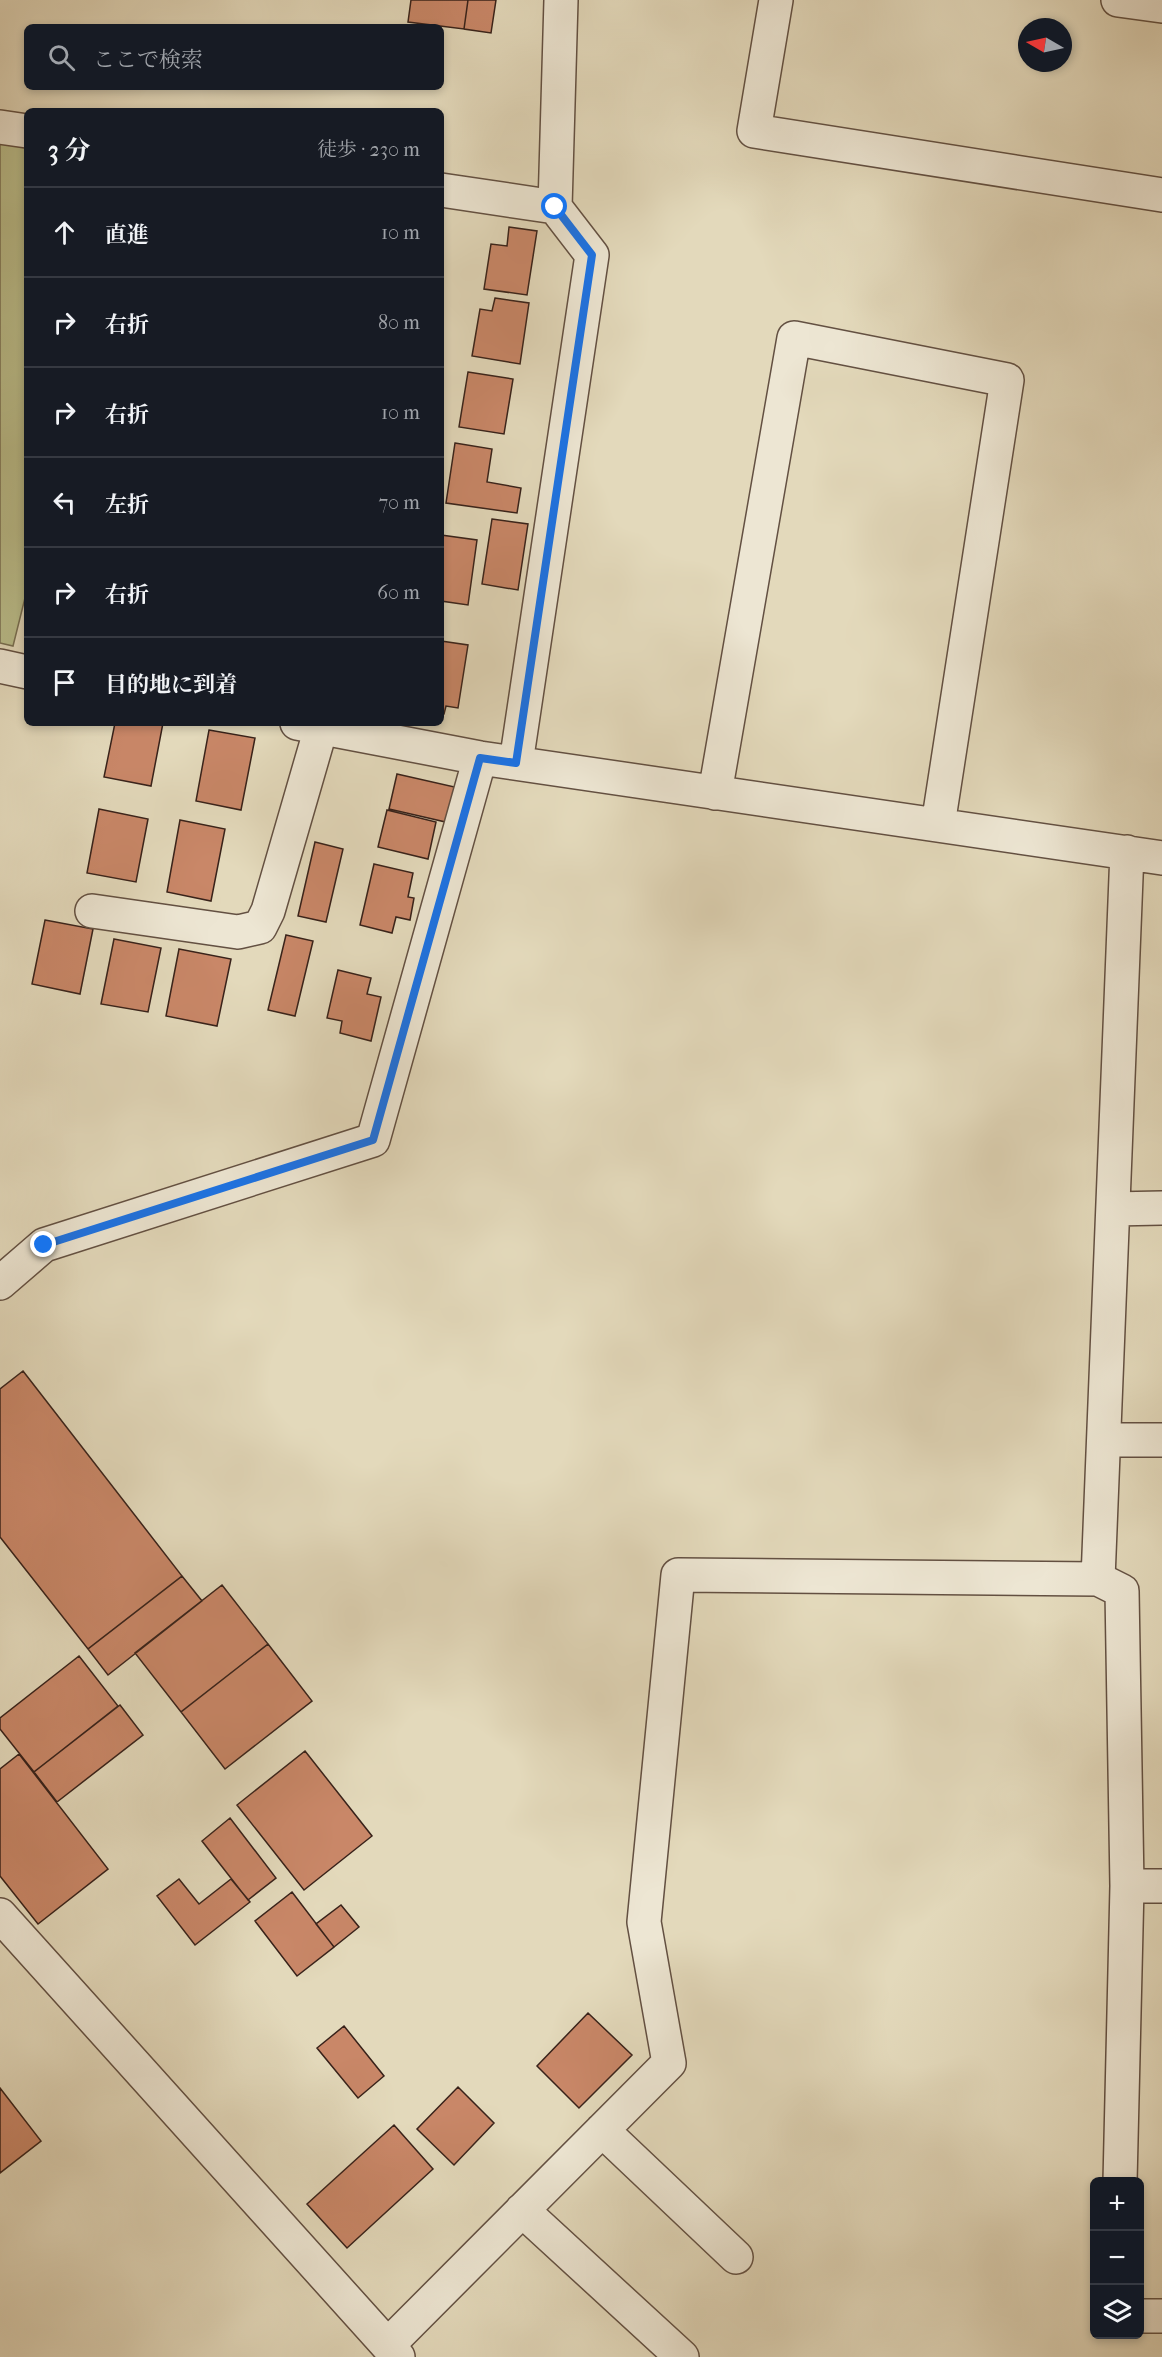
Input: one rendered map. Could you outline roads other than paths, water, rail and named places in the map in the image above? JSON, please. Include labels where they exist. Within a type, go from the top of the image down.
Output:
[{"type":"street","points":[[516,763],[592,255],[555,207],[561,0]]},
{"type":"street","points":[[776,0],[754,130],[1162,195]]},
{"type":"street","points":[[1118,0],[1162,6]]},
{"type":"street","points":[[0,127],[24,131]]},
{"type":"street","points":[[444,190],[555,207]]},
{"type":"street","points":[[715,793],[794,338],[1007,380],[938,825]]},
{"type":"street","points":[[92,911],[238,932],[260,927],[268,911],[309,726]]},
{"type":"street","points":[[314,726],[480,758],[1162,858]]},
{"type":"street","points":[[0,1284],[44,1245],[373,1140],[480,758]]},
{"type":"street","points":[[1098,1579],[1127,852]]},
{"type":"street","points":[[1113,1209],[1162,1208]]},
{"type":"street","points":[[1104,1440],[1162,1440]]},
{"type":"street","points":[[0,1915],[393,2351],[522,2210],[669,2062],[644,1922],[678,1575],[1098,1579],[1122,1591],[1127,1886],[1120,2177]]},
{"type":"street","points":[[1127,1886],[1162,1886]]},
{"type":"street","points":[[602,2130],[736,2256]]},
{"type":"street","points":[[522,2210],[682,2357]]},
{"type":"street","points":[[1144,2316],[1162,2316]]}]
